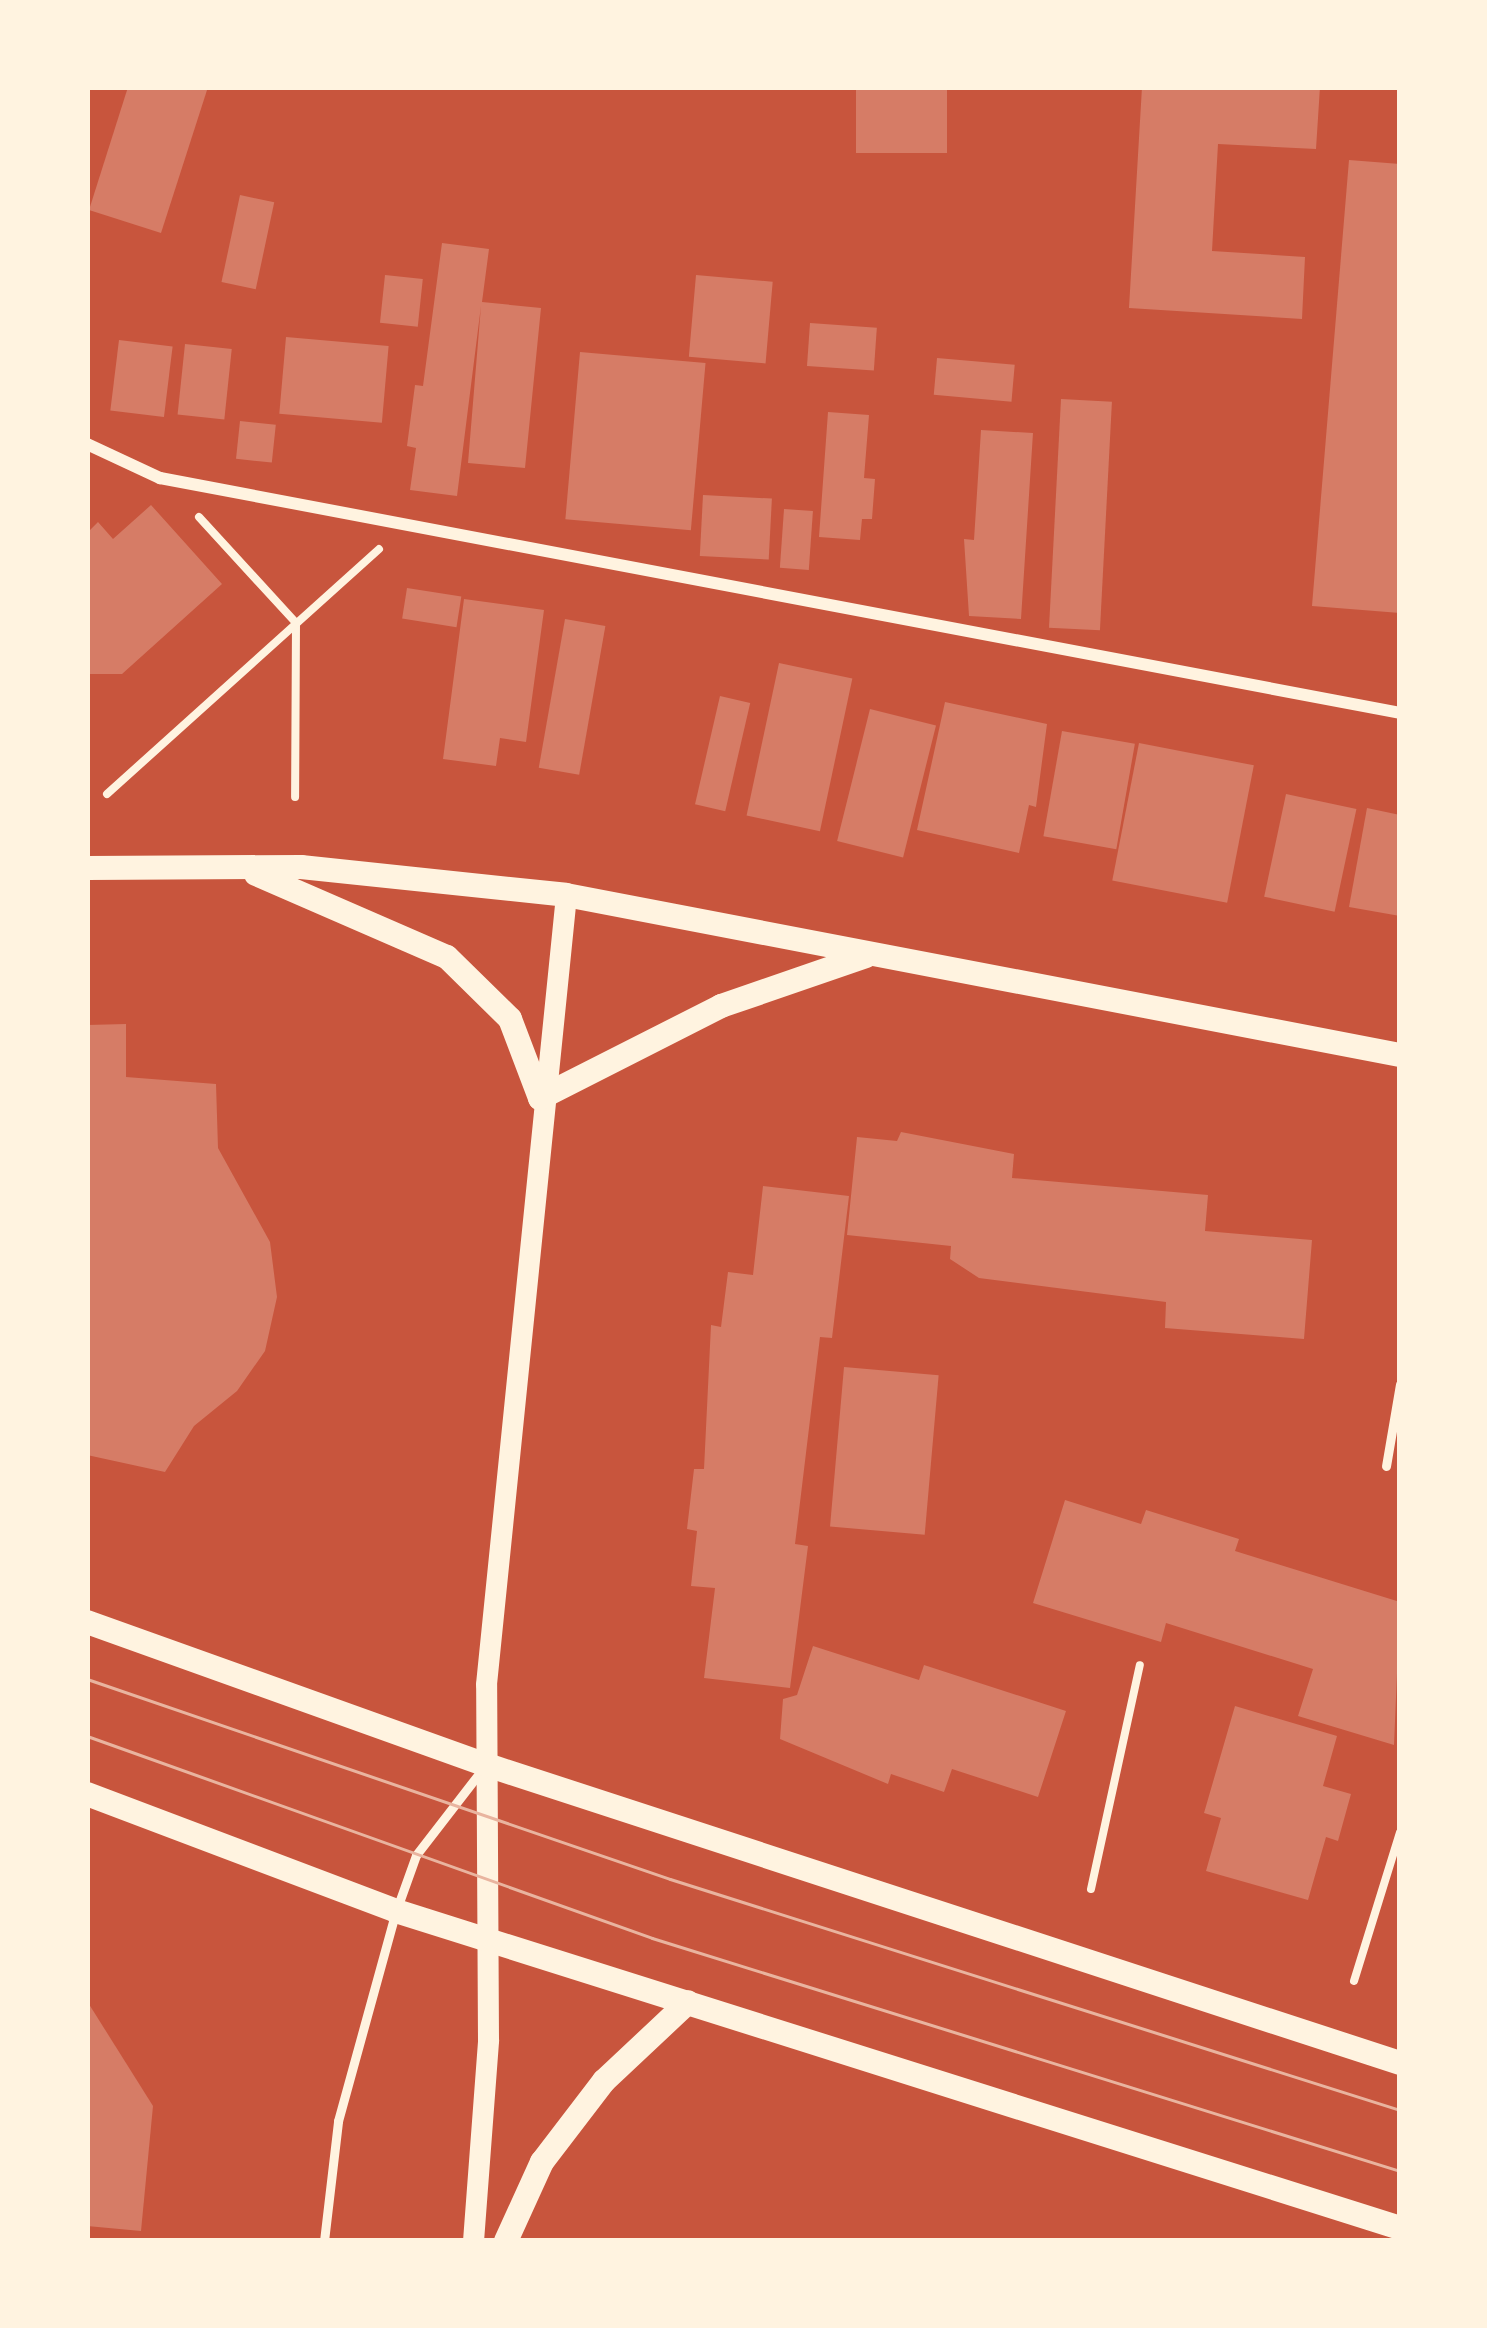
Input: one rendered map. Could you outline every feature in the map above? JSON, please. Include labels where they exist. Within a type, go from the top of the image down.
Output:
[{"type":"main road","points":[[87,868],[384,873],[566,895],[1400,1054]]},
{"type":"main road","points":[[239,868],[380,921],[447,957],[510,1019],[540,1098],[721,1006],[868,956]]},
{"type":"main road","points":[[87,1622],[487,1765],[1400,2063]]},
{"type":"main road","points":[[87,1794],[396,1911],[1400,2228]]},
{"type":"main road","points":[[506,2241],[542,2162],[604,2080],[688,2002]]},
{"type":"street","points":[[87,445],[160,478],[1400,713]]},
{"type":"street","points":[[473,2241],[488,1941],[486,1684],[540,1098],[566,895]]},
{"type":"lane","points":[[1386,1466],[1400,1384]]},
{"type":"lane","points":[[324,2241],[338,2121],[396,1911],[416,1856],[487,1765]]},
{"type":"path","points":[[160,478],[296,623],[295,797]]},
{"type":"path","points":[[107,794],[407,524]]},
{"type":"path","points":[[1091,1889],[1140,1665]]},
{"type":"path","points":[[1354,1982],[1400,1832]]},
{"type":"building","points":[[128,87],[208,87],[161,233],[89,210]]},
{"type":"building","points":[[856,87],[947,87],[947,153],[856,153]]},
{"type":"building","points":[[1142,87],[1320,87],[1316,149],[1218,144],[1212,251],[1305,257],[1302,319],[1129,308]]},
{"type":"building","points":[[1349,160],[1400,164],[1400,613],[1312,606]]},
{"type":"building","points":[[240,195],[274,202],[256,289],[221,282]]},
{"type":"building","points":[[442,243],[489,249],[482,302],[541,308],[525,468],[468,463],[481,306],[457,496],[410,490],[416,448],[407,446],[415,385],[423,386]]},
{"type":"building","points":[[385,275],[423,279],[418,327],[380,323]]},
{"type":"building","points":[[696,275],[773,282],[766,363],[689,357]]},
{"type":"building","points":[[810,323],[877,328],[874,371],[807,366]]},
{"type":"building","points":[[286,337],[389,346],[382,423],[279,414]]},
{"type":"building","points":[[119,340],[173,347],[164,417],[110,410]]},
{"type":"building","points":[[185,344],[232,349],[224,420],[178,415]]},
{"type":"building","points":[[580,352],[706,363],[691,530],[565,519]]},
{"type":"building","points":[[937,358],[1015,365],[1011,402],[934,395]]},
{"type":"building","points":[[1061,399],[1112,402],[1100,630],[1049,628]]},
{"type":"building","points":[[828,412],[869,415],[864,478],[875,479],[872,519],[862,519],[860,540],[819,537]]},
{"type":"building","points":[[240,421],[276,425],[272,463],[236,459]]},
{"type":"building","points":[[981,430],[1033,433],[1021,619],[969,616],[964,539],[974,540]]},
{"type":"building","points":[[703,495],[772,499],[769,560],[700,556]]},
{"type":"building","points":[[151,505],[222,584],[122,674],[87,674],[87,533],[98,522],[113,539]]},
{"type":"building","points":[[784,509],[813,511],[809,570],[780,568]]},
{"type":"building","points":[[407,588],[461,597],[456,627],[402,619]]},
{"type":"building","points":[[464,599],[544,610],[526,742],[500,738],[496,766],[443,759]]},
{"type":"building","points":[[565,619],[605,626],[579,775],[539,768]]},
{"type":"building","points":[[779,663],[852,679],[820,831],[747,816]]},
{"type":"building","points":[[720,696],[750,703],[725,811],[695,804]]},
{"type":"building","points":[[945,702],[1047,724],[1036,807],[1029,805],[1019,853],[917,830]]},
{"type":"building","points":[[870,709],[936,725],[903,857],[837,841]]},
{"type":"building","points":[[1062,731],[1135,744],[1116,849],[1043,836]]},
{"type":"building","points":[[1139,743],[1254,765],[1227,903],[1112,880]]},
{"type":"building","points":[[1286,794],[1356,809],[1335,912],[1264,897]]},
{"type":"building","points":[[1367,808],[1400,815],[1400,916],[1349,907]]},
{"type":"building","points":[[126,1024],[126,1077],[216,1084],[218,1148],[270,1242],[277,1297],[265,1351],[237,1391],[194,1426],[165,1472],[87,1455],[87,1025]]},
{"type":"building","points":[[901,1132],[1014,1154],[1012,1178],[1208,1195],[1205,1231],[1312,1240],[1304,1339],[1165,1328],[1166,1302],[979,1278],[950,1259],[951,1246],[847,1235],[857,1137],[897,1141]]},
{"type":"building","points":[[763,1186],[849,1196],[832,1338],[820,1337],[795,1544],[808,1546],[790,1688],[704,1678],[715,1588],[691,1586],[697,1531],[687,1529],[694,1469],[704,1469],[711,1325],[721,1327],[728,1272],[753,1275]]},
{"type":"building","points":[[844,1367],[939,1375],[925,1535],[830,1526]]},
{"type":"building","points":[[1065,1500],[1141,1524],[1146,1510],[1239,1539],[1235,1551],[1400,1602],[1394,1745],[1298,1716],[1313,1669],[1166,1623],[1161,1642],[1033,1603]]},
{"type":"building","points":[[813,1646],[919,1680],[924,1665],[1066,1711],[1038,1797],[952,1769],[944,1792],[891,1774],[888,1784],[780,1739],[783,1699],[797,1695]]},
{"type":"building","points":[[1235,1706],[1337,1736],[1323,1786],[1351,1794],[1338,1841],[1326,1837],[1308,1900],[1206,1871],[1221,1818],[1204,1813]]},
{"type":"building","points":[[87,2001],[153,2106],[141,2231],[87,2226]]},
{"type":"tram line","points":[[87,1679],[670,1879],[1400,2110]]},
{"type":"tram line","points":[[87,1736],[652,1938],[1400,2171]]}]
